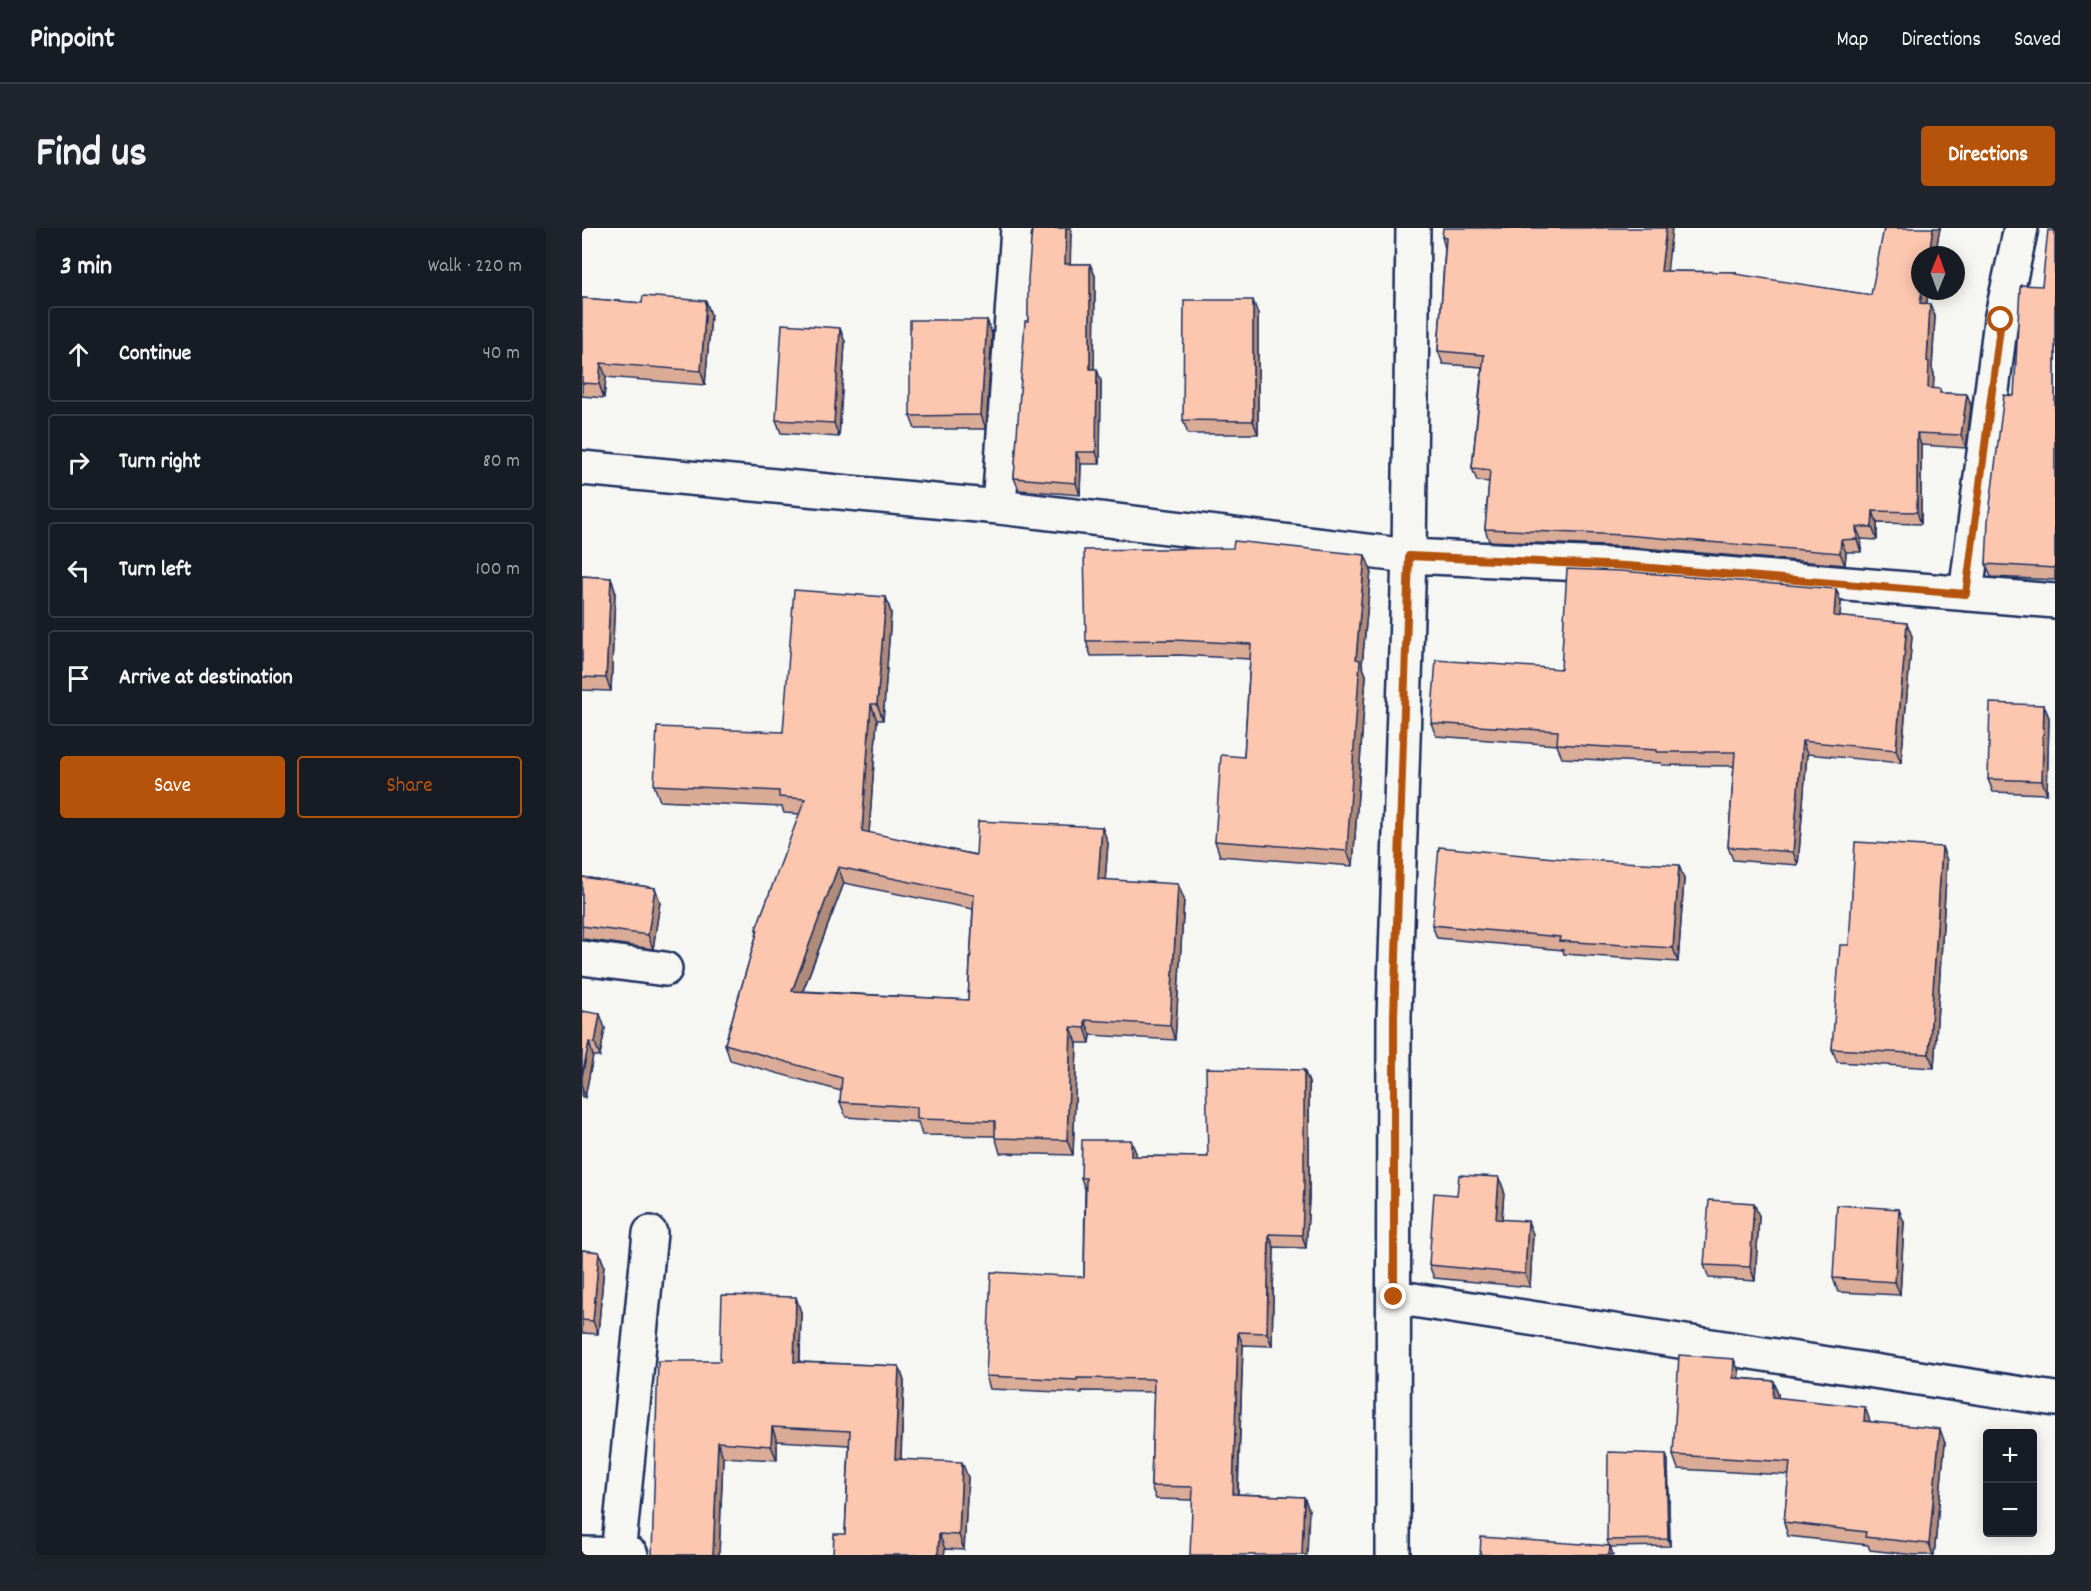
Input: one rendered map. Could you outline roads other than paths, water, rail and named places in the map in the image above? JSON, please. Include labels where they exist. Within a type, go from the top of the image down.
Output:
[{"type":"street","points":[[999,507],[1018,228]]},
{"type":"street","points":[[1393,1555],[1394,1017],[1409,556],[1413,228]]},
{"type":"street","points":[[1966,594],[2001,320],[2021,228]]},
{"type":"street","points":[[582,468],[999,507],[1409,556],[1627,566],[2055,601]]},
{"type":"street","points":[[582,958],[665,969]]},
{"type":"street","points":[[618,1554],[650,1233]]},
{"type":"street","points":[[1394,1297],[2055,1399]]},
{"type":"street","points":[[582,1554],[631,1555]]}]
